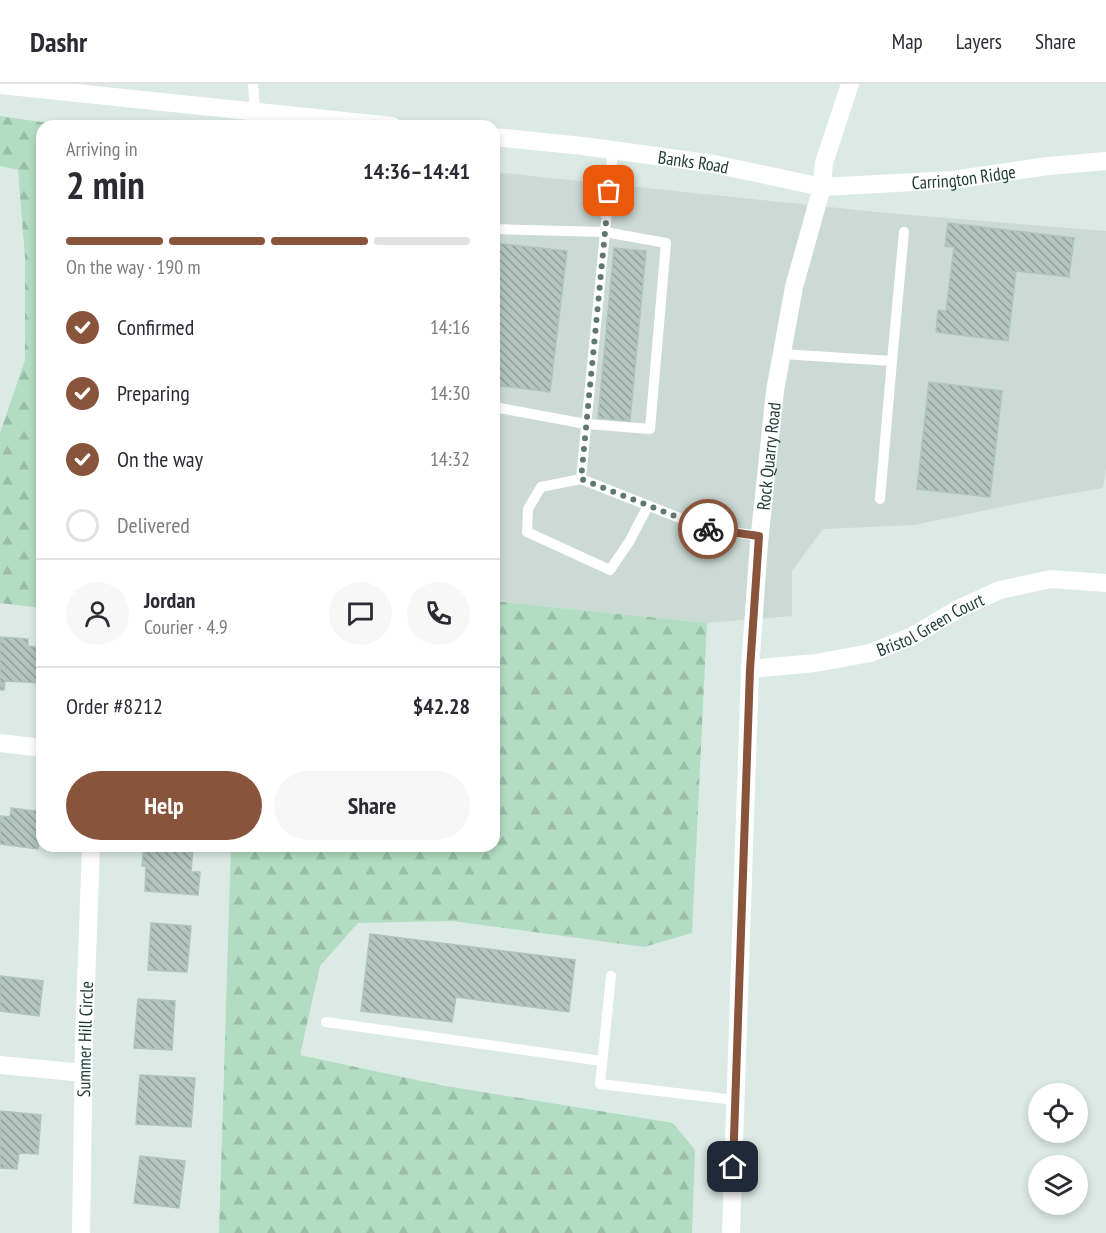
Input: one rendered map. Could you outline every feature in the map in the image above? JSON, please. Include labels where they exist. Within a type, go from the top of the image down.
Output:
[{"type":"street","name":"Rock Quarry Road","points":[[731,1233],[750,669],[759,536],[775,391],[794,287],[822,187],[824,163],[850,84]]},
{"type":"street","points":[[0,85],[38,87],[265,117],[307,120]]},
{"type":"street","name":"Banks Road","points":[[500,138],[714,164],[822,187]]},
{"type":"street","name":"Carrington Ridge","points":[[822,187],[952,180],[1047,166],[1106,161]]},
{"type":"street","name":"Bristol Green Court","points":[[750,669],[816,663],[870,653],[911,637],[958,609],[1000,590],[1051,579],[1106,583]]},
{"type":"street","points":[[0,743],[36,748]]},
{"type":"street","name":"Summer Hill Circle","points":[[81,1233],[91,852]]},
{"type":"street","points":[[0,1065],[84,1073]]},
{"type":"lane","points":[[253,84],[265,117]]},
{"type":"lane","points":[[581,479],[613,150]]},
{"type":"lane","points":[[500,229],[605,232],[666,243],[650,429],[586,424],[500,407]]},
{"type":"lane","points":[[880,499],[904,231]]},
{"type":"lane","points":[[782,354],[892,361]]},
{"type":"lane","points":[[648,506],[629,542],[610,570],[527,532],[528,509],[542,487],[581,479],[705,528],[759,536]]},
{"type":"lane","points":[[611,976],[600,1084],[735,1100]]},
{"type":"lane","points":[[326,1022],[602,1060]]},
{"type":"shaded area","points":[[500,173],[886,213],[1106,231],[1106,467],[1103,488],[914,525],[823,529],[792,571],[792,616],[707,623],[500,602]]},
{"type":"green space","points":[[0,116],[36,121],[36,607],[0,603],[0,433],[25,360],[25,257],[18,170],[0,166]]},
{"type":"green space","points":[[500,602],[707,623],[692,933],[644,947],[452,921],[358,923],[320,966],[300,1055],[440,1085],[673,1123],[695,1150],[692,1233],[219,1233],[231,852],[500,852]]},
{"type":"building","points":[[948,223],[1074,238],[1069,277],[1016,271],[1008,341],[936,332],[938,310],[946,311],[954,247],[945,246]]},
{"type":"building","points":[[500,244],[567,251],[550,392],[500,386]]},
{"type":"building","points":[[614,248],[646,251],[630,421],[598,418]]},
{"type":"building","points":[[929,382],[1002,391],[990,497],[917,489]]},
{"type":"building","points":[[0,637],[28,639],[28,646],[36,647],[36,683],[5,681],[4,690],[0,690]]},
{"type":"building","points":[[11,808],[36,811],[36,849],[0,844],[0,816],[10,817]]},
{"type":"building","points":[[143,852],[193,852],[191,872],[200,872],[198,895],[145,891],[146,866],[142,866]]},
{"type":"building","points":[[151,923],[191,926],[187,972],[148,970]]},
{"type":"building","points":[[370,934],[575,960],[569,1012],[456,997],[452,1022],[361,1011]]},
{"type":"building","points":[[0,976],[43,981],[39,1016],[0,1011]]},
{"type":"building","points":[[138,999],[175,1001],[172,1050],[134,1048]]},
{"type":"building","points":[[140,1075],[195,1078],[191,1127],[136,1124]]},
{"type":"building","points":[[0,1111],[41,1115],[38,1154],[19,1153],[17,1169],[0,1168]]},
{"type":"building","points":[[140,1156],[185,1161],[179,1208],[134,1203]]},
{"type":"way so far","points":[[609,191],[581,479],[708,529]]},
{"type":"route","points":[[708,529],[759,536],[750,669],[733,1167]]}]
